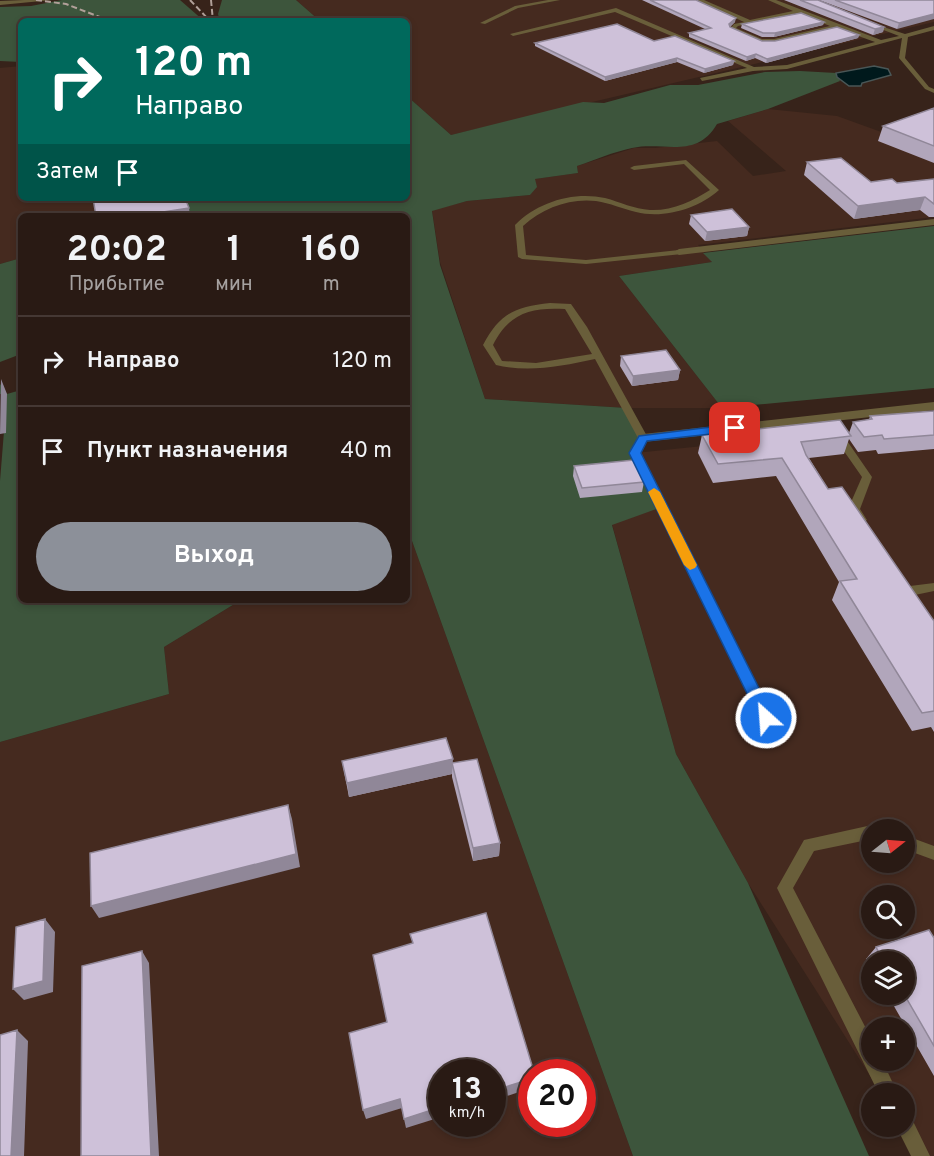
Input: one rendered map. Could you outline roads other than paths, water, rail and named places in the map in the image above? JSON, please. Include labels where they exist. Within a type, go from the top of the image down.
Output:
[{"type":"street","points":[[679,252],[934,222]]},
{"type":"street","points":[[643,438],[934,406]]},
{"type":"lane","points":[[0,3],[49,0]]},
{"type":"lane","points":[[483,23],[517,7],[557,0]]},
{"type":"lane","points":[[700,0],[749,22]]},
{"type":"lane","points":[[771,0],[880,42]]},
{"type":"lane","points":[[513,34],[616,10],[753,69]]},
{"type":"lane","points":[[798,11],[736,25],[733,29],[761,41],[774,41],[837,26]]},
{"type":"lane","points":[[863,21],[905,36]]},
{"type":"lane","points":[[702,79],[753,69],[787,67],[934,28]]},
{"type":"lane","points":[[905,36],[902,58],[927,88],[934,91]]},
{"type":"lane","points":[[634,168],[686,162],[715,190],[702,199],[658,213],[636,211],[596,199],[556,203],[532,213],[519,225],[522,257],[586,262],[679,252]]},
{"type":"lane","points":[[598,356],[549,366],[521,368],[499,363],[488,345],[498,327],[517,314],[550,304],[568,306],[598,356],[643,438],[635,453],[766,718]]},
{"type":"lane","points":[[827,418],[867,477],[854,509],[867,528]]},
{"type":"lane","points":[[910,591],[934,587]]},
{"type":"lane","points":[[861,834],[809,845],[785,888],[861,1038]]},
{"type":"lane","points":[[915,846],[934,853]]},
{"type":"lane","points":[[911,1137],[921,1156]]},
{"type":"water","points":[[874,66],[888,69],[891,75],[862,83],[861,86],[849,86],[837,77],[836,73]]},
{"type":"railway","points":[[36,0],[66,4],[102,18]]},
{"type":"railway","points":[[190,0],[207,18]]},
{"type":"railway","points":[[211,0],[213,18]]}]
